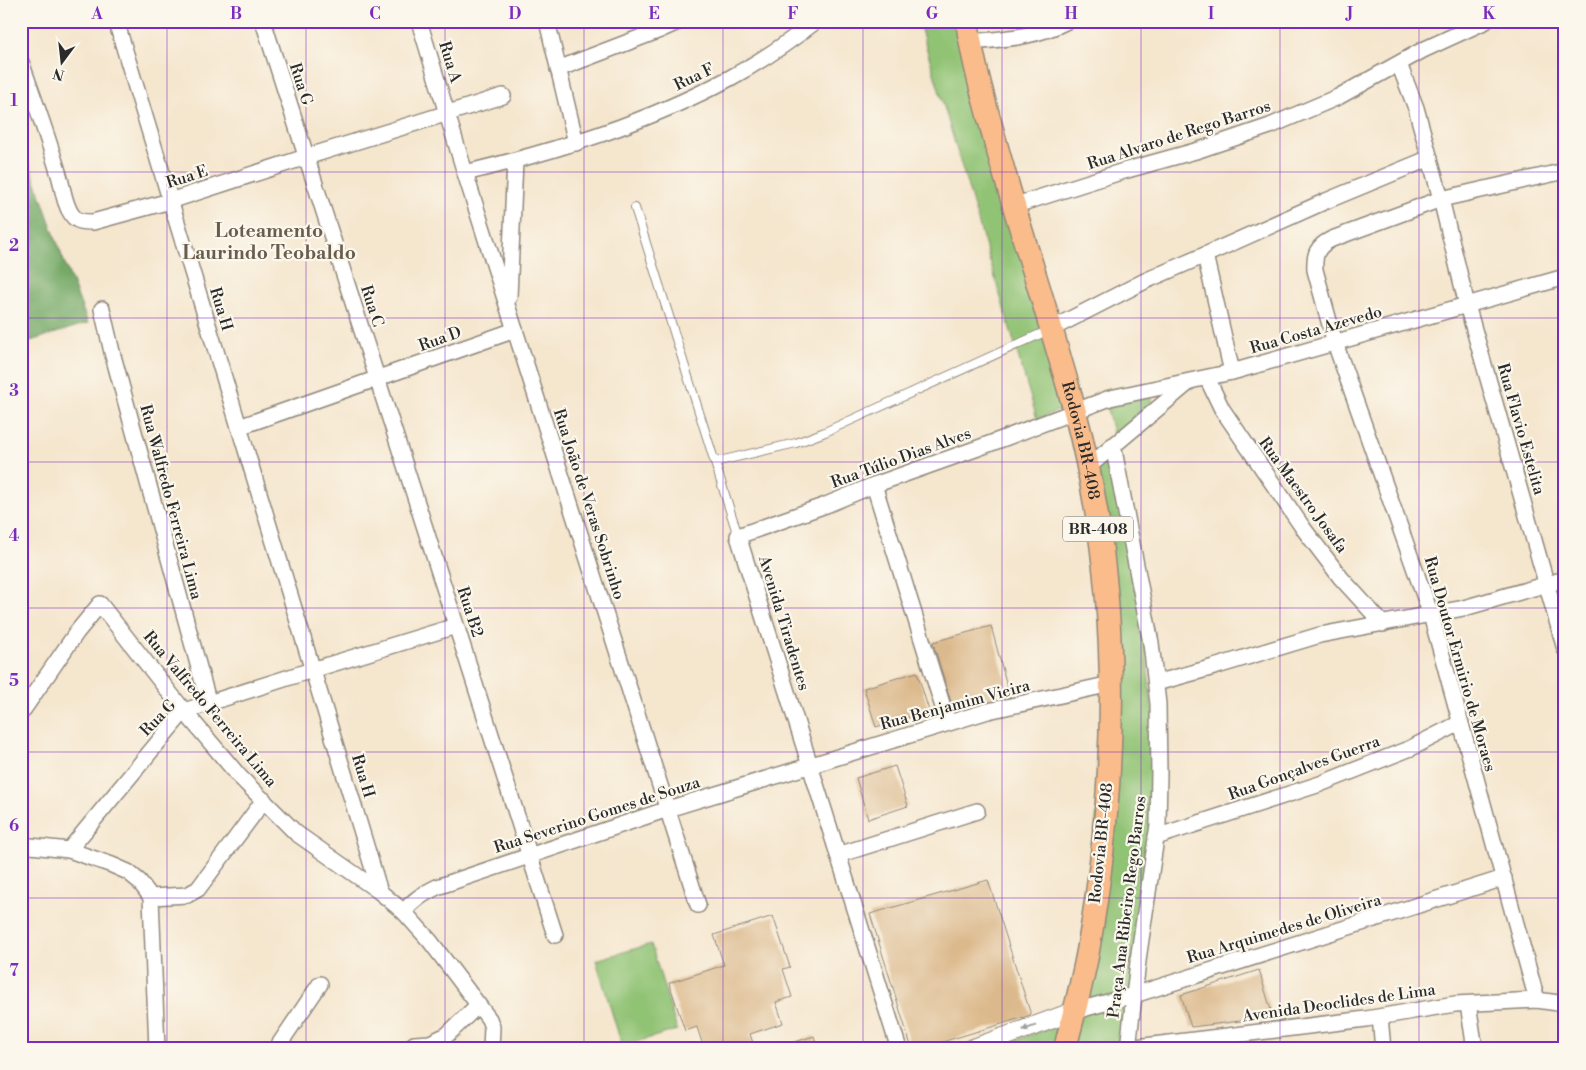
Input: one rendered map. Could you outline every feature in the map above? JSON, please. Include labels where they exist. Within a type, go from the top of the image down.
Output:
[{"type":"main road","name":"Rodovia BR-408","points":[[969,27],[984,102],[1075,412],[1088,467],[1107,598],[1111,684],[1110,764],[1103,849],[1088,953],[1065,1049]]},
{"type":"street","points":[[116,21],[170,201]]},
{"type":"street","name":"Rua G","points":[[263,21],[306,157]]},
{"type":"street","name":"Rua A","points":[[419,21],[447,114]]},
{"type":"street","points":[[546,21],[576,143]]},
{"type":"street","points":[[558,69],[652,34],[680,21]]},
{"type":"street","name":"Rua F","points":[[465,173],[576,143],[671,107],[708,90],[756,63],[816,21]]},
{"type":"street","points":[[969,27],[1029,36],[1051,30],[1067,21]]},
{"type":"street","name":"Rua Alvaro de Rego Barros","points":[[1013,206],[1127,170],[1199,150],[1270,126],[1338,97],[1423,50],[1486,21]]},
{"type":"street","name":"Rua E","points":[[21,62],[59,174],[66,204],[71,214],[77,220],[93,222],[170,201],[306,157]]},
{"type":"street","name":"Rua Flavio Estelita","points":[[1399,64],[1416,108],[1442,199],[1467,305],[1565,649]]},
{"type":"street","points":[[306,157],[503,96]]},
{"type":"street","name":"Rua João de Veras Sobrinho","points":[[447,114],[698,905]]},
{"type":"street","name":"Rua C","points":[[306,157],[378,380]]},
{"type":"street","points":[[1051,329],[1145,281],[1206,256],[1326,201],[1430,158]]},
{"type":"street","points":[[508,308],[514,161]]},
{"type":"street","points":[[1442,199],[1565,171]]},
{"type":"street","name":"Rua Doutor Ermirio de Moraes","points":[[1442,199],[1323,244],[1316,250],[1315,270],[1335,343],[1431,615],[1537,1000]]},
{"type":"street","name":"Rua H","points":[[170,201],[239,427]]},
{"type":"street","points":[[1206,256],[1232,372]]},
{"type":"street","name":"Rua Costa Azevedo","points":[[1075,412],[1110,398],[1232,372],[1565,277]]},
{"type":"street","name":"Rua Walfredo Ferreira Lima","points":[[102,309],[112,352],[209,704]]},
{"type":"street","name":"Rua D","points":[[239,427],[378,380],[515,330]]},
{"type":"street","name":"Rua Maestro Josafa","points":[[1207,378],[1222,410],[1303,528],[1342,578],[1383,624]]},
{"type":"street","name":"Rua B2","points":[[378,380],[555,935]]},
{"type":"street","points":[[1088,467],[1191,380]]},
{"type":"street","name":"Rua Túlio Dias Alves","points":[[738,536],[1075,412]]},
{"type":"street","points":[[239,427],[312,670]]},
{"type":"street","name":"Praça Ana Ribeiro Rego Barros","points":[[1113,445],[1151,643],[1158,704],[1159,773],[1156,837],[1134,995],[1123,1048]]},
{"type":"street","points":[[874,485],[948,723]]},
{"type":"street","name":"Avenida Tiradentes","points":[[738,536],[899,1049]]},
{"type":"street","points":[[1156,683],[1320,635],[1464,608],[1565,579]]},
{"type":"street","name":"Rua Valfredo Ferreira Lima","points":[[21,713],[66,648],[100,604],[184,711],[239,776],[296,833],[380,892],[404,912],[430,941],[489,1018],[492,1027],[491,1049]]},
{"type":"street","name":"Rua G","points":[[69,850],[184,711],[456,626]]},
{"type":"street","name":"Rua H","points":[[312,670],[380,892]]},
{"type":"street","name":"Rua Benjamim Vieira","points":[[810,765],[988,711],[1111,684]]},
{"type":"street","name":"Rua Gonçalves Guerra","points":[[1156,837],[1320,784],[1411,748],[1460,723]]},
{"type":"street","name":"Rua Severino Gomes de Souza","points":[[404,912],[411,902],[436,887],[668,809],[810,765]]},
{"type":"street","points":[[150,897],[187,895],[198,889],[264,800]]},
{"type":"street","points":[[838,855],[976,812]]},
{"type":"street","points":[[21,845],[69,850],[128,872],[139,881],[150,897],[157,1049]]},
{"type":"street","name":"Rua Arquimedes de Oliveira","points":[[1075,1011],[1134,995],[1504,878]]},
{"type":"street","points":[[276,1049],[320,984]]},
{"type":"street","name":"Avenida Deoclides de Lima","points":[[1123,1048],[1380,1016],[1455,1004],[1537,1000],[1565,1004]]},
{"type":"street","points":[[1468,1004],[1475,1049]]},
{"type":"street","points":[[409,1049],[414,1044],[430,1043],[447,1034],[478,1005]]},
{"type":"street","points":[[971,1049],[1075,1011]]},
{"type":"street","points":[[1380,1016],[1383,1049]]},
{"type":"lane","name":"Avenida Tiradentes","points":[[635,208],[738,536]]},
{"type":"lane","points":[[715,462],[796,443],[826,432],[1051,329]]},
{"type":"green space","points":[[924,21],[967,21],[1073,405],[1037,419],[919,23]]},
{"type":"green space","points":[[21,140],[88,323],[21,344]]},
{"type":"green space","points":[[1149,394],[1152,401],[1121,429],[1113,433],[1106,405]]},
{"type":"green space","points":[[1113,445],[1136,559],[1159,773],[1128,1048],[1065,1049],[1075,1011],[1111,684],[1088,467]]},
{"type":"green space","points":[[651,944],[677,1030],[622,1046],[596,960]]},
{"type":"green space","points":[[1070,1022],[1063,1049],[988,1049]]},
{"type":"building","points":[[991,626],[1010,697],[954,712],[933,642]]},
{"type":"building","points":[[917,672],[929,711],[876,727],[864,688]]},
{"type":"building","points":[[895,766],[908,806],[868,819],[856,778]]},
{"type":"building","points":[[988,880],[1031,1015],[919,1049],[912,1049],[870,914]]},
{"type":"building","points":[[773,916],[790,967],[783,969],[792,997],[776,1002],[783,1023],[750,1034],[755,1049],[704,1049],[697,1027],[685,1031],[669,983],[724,965],[714,935]]},
{"type":"building","points":[[1259,970],[1273,1017],[1191,1027],[1181,995]]},
{"type":"building","points":[[814,1036],[818,1049],[783,1049],[782,1046]]},
{"type":"district","name":"Loteamento Laurindo Teobaldo","points":[[269,242]]}]
